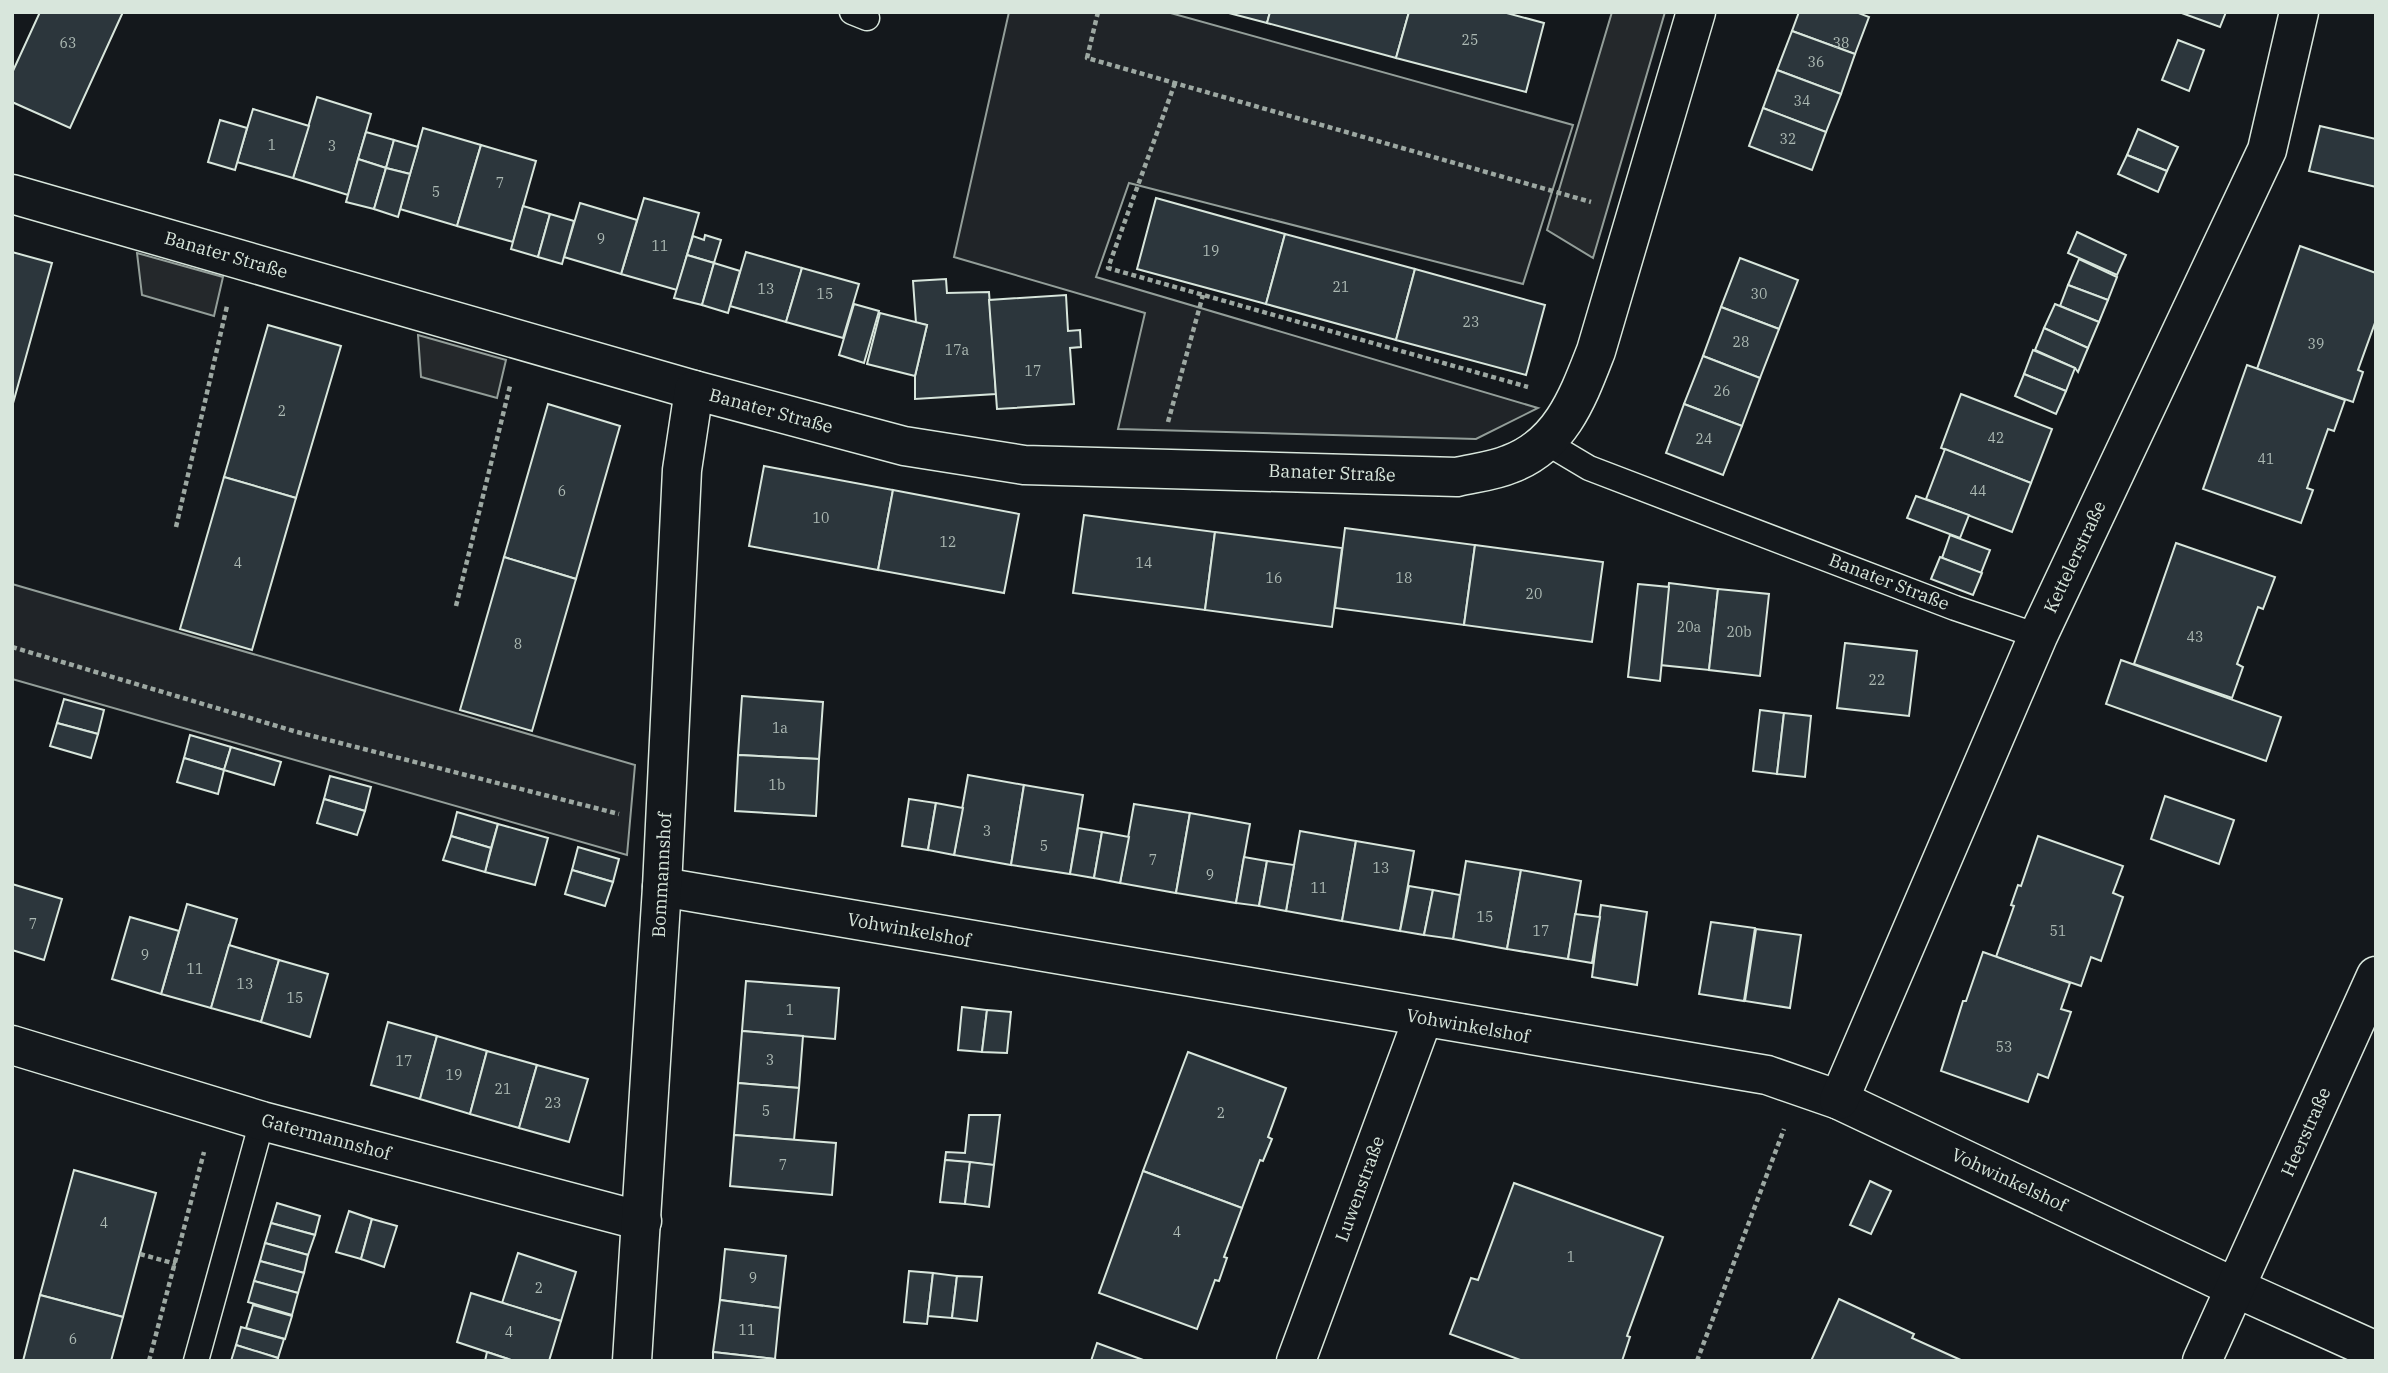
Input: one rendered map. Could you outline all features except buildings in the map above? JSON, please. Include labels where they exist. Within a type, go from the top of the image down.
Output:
[{"type":"street","name":"Banater Straße","points":[[12,194],[694,390],[904,446],[1024,465],[1457,477],[1511,464],[1548,443],[1577,400],[1596,351],[1696,12]]},
{"type":"street","name":"Kettelerstraße","points":[[1839,1100],[2038,636],[2267,150],[2299,12]]},
{"type":"street","name":"Bommannshof","points":[[632,1361],[662,887],[682,470],[694,390]]},
{"type":"street","name":"Vohwinkelshof","points":[[662,887],[1767,1076],[1839,1100],[2236,1288]]},
{"type":"street","name":"Heerstraße","points":[[2202,1361],[2376,976]]},
{"type":"street","name":"Luwenstraße","points":[[1296,1361],[1423,1018]]},
{"type":"street","name":"Gatermannshof","points":[[12,1045],[262,1121],[642,1221]]},
{"type":"street","points":[[2236,1288],[2376,1351]]},
{"type":"lane","name":"Banater Straße","points":[[1548,443],[1589,468],[1955,608],[2038,636]]},
{"type":"lane","points":[[196,1361],[262,1121]]},
{"type":"path","points":[[1098,12],[1087,58],[1636,215]]},
{"type":"path","points":[[1175,83],[1108,268],[1577,400]]},
{"type":"path","points":[[176,527],[239,259]]},
{"type":"path","points":[[1155,468],[1203,295]]},
{"type":"path","points":[[456,606],[522,341]]},
{"type":"path","points":[[12,647],[297,732],[603,811],[665,820]]},
{"type":"path","points":[[1697,1361],[1800,1087]]},
{"type":"path","points":[[149,1361],[216,1106]]},
{"type":"shaded area","points":[[1009,12],[1167,12],[1573,125],[1523,284],[1129,183],[1096,277],[1538,408],[1476,439],[1118,429],[1145,313],[954,257]]},
{"type":"shaded area","points":[[1612,12],[1665,12],[1593,258],[1547,230]]},
{"type":"shaded area","points":[[137,253],[223,277],[214,316],[142,295]]},
{"type":"shaded area","points":[[418,335],[506,360],[497,398],[421,377]]},
{"type":"shaded area","points":[[12,584],[635,765],[627,855],[12,679]]}]
